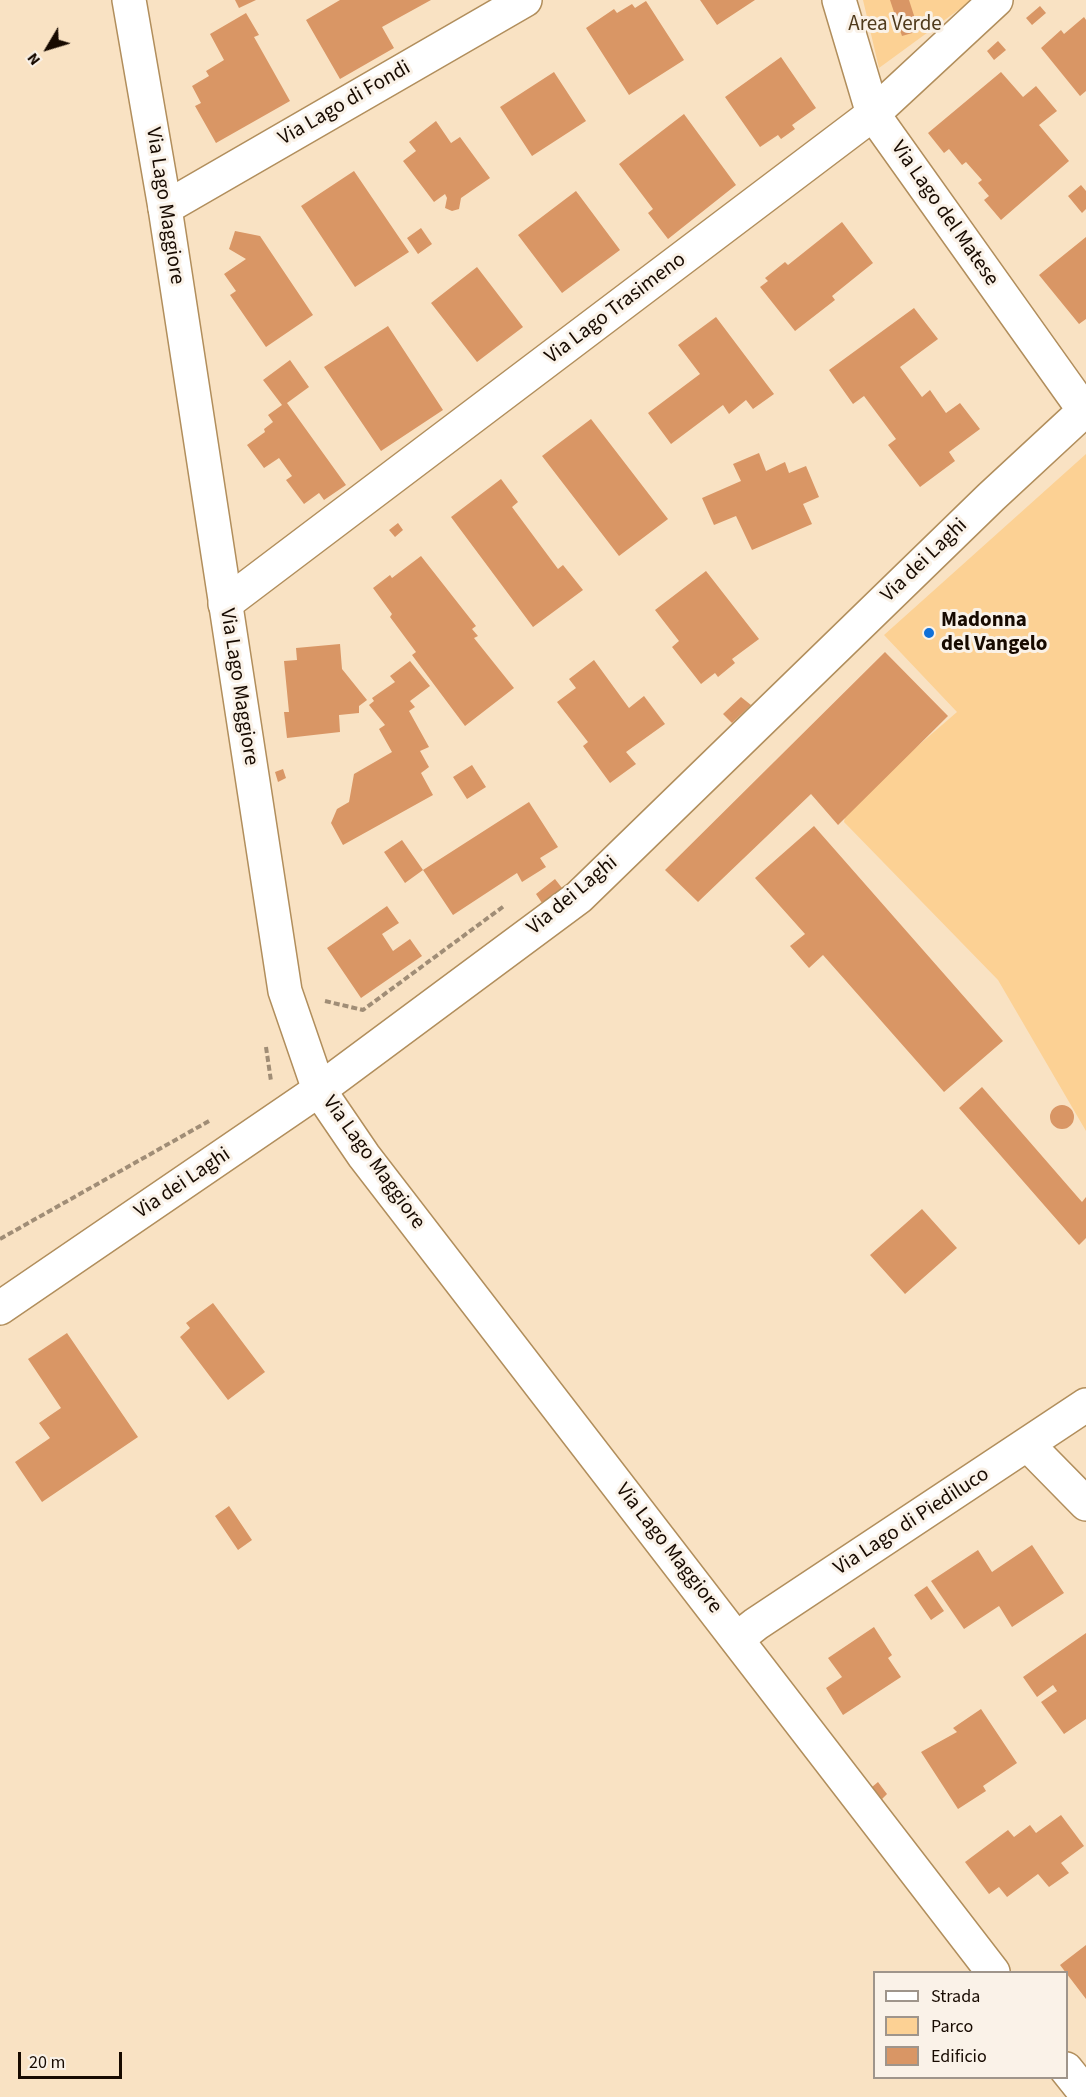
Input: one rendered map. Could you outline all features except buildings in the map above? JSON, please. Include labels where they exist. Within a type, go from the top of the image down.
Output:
[{"type":"street","name":"Via Lago Maggiore","points":[[129,0],[165,208],[285,991],[319,1090],[364,1156],[992,1971]]},
{"type":"street","name":"Via Lago di Fondi","points":[[165,208],[525,0]]},
{"type":"street","name":"Via Lago del Matese","points":[[838,0],[873,114],[1085,411]]},
{"type":"street","name":"Via Lago Trasimeno","points":[[225,604],[873,114],[996,0]]},
{"type":"street","name":"Via dei Laghi","points":[[0,1308],[319,1090],[579,897],[991,497],[1085,411]]},
{"type":"street","name":"Via Lago di Piediluco","points":[[737,1639],[756,1624],[1029,1446],[1086,1406]]},
{"type":"street","points":[[1029,1446],[1086,1504]]},
{"type":"street","points":[[1068,2072],[1086,2094]]},
{"type":"path","points":[[285,991],[363,1010],[513,900]]},
{"type":"path","points":[[265,1040],[272,1085]]},
{"type":"path","points":[[0,1239],[215,1117]]},
{"type":"green space","name":"Area Verde","points":[[863,0],[972,0],[879,68]]},
{"type":"green space","points":[[1086,454],[1086,1131],[998,980],[844,822],[847,807],[957,712],[884,635]]},
{"type":"place","name":"Madonna del Vangelo","points":[[929,633]]}]
